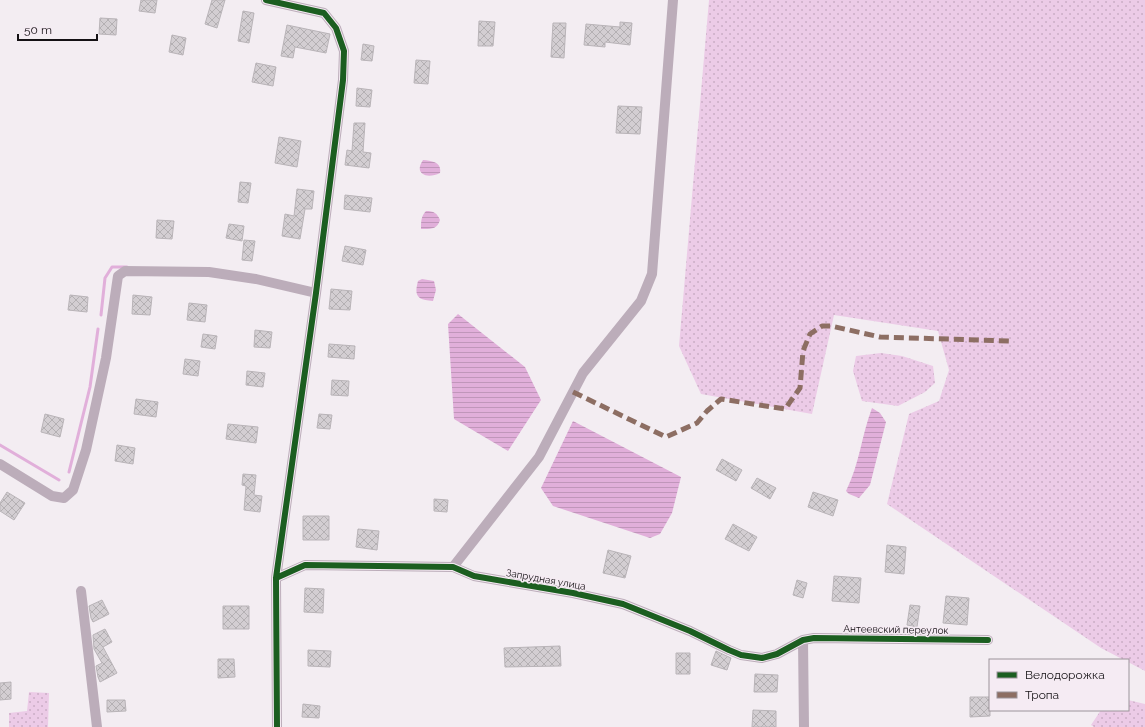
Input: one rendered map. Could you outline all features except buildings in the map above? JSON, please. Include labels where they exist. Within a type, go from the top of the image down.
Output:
[{"type":"street","points":[[266,0],[324,13],[336,28],[344,51],[343,80],[316,293],[276,578],[277,727]]},
{"type":"street","points":[[453,566],[539,457],[582,373],[641,301],[652,274],[673,0]]},
{"type":"street","points":[[0,464],[52,496],[64,498],[73,490],[86,450],[106,358],[118,276],[125,271],[209,272],[256,279],[316,293]]},
{"type":"street","name":"Запрудная улица","points":[[276,578],[305,565],[453,566],[474,576],[573,593],[623,604],[690,630],[742,655],[762,658],[777,654],[803,640]]},
{"type":"street","points":[[81,591],[97,727]]},
{"type":"street","name":"Антеевский переулок","points":[[803,640],[814,638],[988,640]]},
{"type":"street","points":[[803,640],[804,727]]},
{"type":"shaded area","points":[[709,0],[1145,0],[1145,671],[1129,663],[1129,659],[1122,659],[1101,648],[887,504],[909,414],[939,401],[949,370],[938,331],[834,315],[812,414],[701,394],[679,346]]},
{"type":"shaded area","points":[[423,160],[438,164],[440,173],[431,176],[423,174],[420,169],[420,165]]},
{"type":"shaded area","points":[[426,211],[435,213],[440,220],[435,227],[430,229],[421,229],[422,217]]},
{"type":"shaded area","points":[[422,279],[434,281],[436,290],[433,301],[423,300],[417,294],[416,290],[418,281]]},
{"type":"shaded area","points":[[458,314],[525,367],[541,400],[508,451],[454,419],[448,324]]},
{"type":"shaded area","points":[[881,353],[902,356],[933,366],[935,383],[925,392],[898,406],[862,401],[853,371],[856,356]]},
{"type":"shaded area","points":[[872,408],[880,413],[886,422],[870,485],[859,498],[849,494],[846,491],[851,481]]},
{"type":"shaded area","points":[[573,421],[681,477],[672,513],[660,534],[650,538],[553,506],[541,488]]},
{"type":"shaded area","points":[[29,692],[49,693],[48,727],[9,727],[9,713],[27,711]]},
{"type":"shaded area","points":[[1129,700],[1145,704],[1145,727],[1094,727],[1091,725],[1100,711],[1129,711]]},
{"type":"waterway","points":[[101,315],[105,278],[112,267],[127,267]]},
{"type":"waterway","points":[[69,472],[90,387],[98,329]]},
{"type":"waterway","points":[[0,445],[59,480]]},
{"type":"marked path","points":[[573,392],[666,437],[697,423],[707,411],[721,399],[785,409],[800,388],[803,351],[810,334],[822,326],[831,326],[880,337],[1011,341]]},
{"type":"cycle path","points":[[266,0],[324,13],[336,28],[344,51],[343,80],[316,293],[276,578],[277,727]]},
{"type":"cycle path","points":[[276,578],[305,565],[453,567],[474,576],[573,593],[623,604],[690,631],[741,655],[762,658],[777,654],[803,640],[814,638],[988,640]]}]
